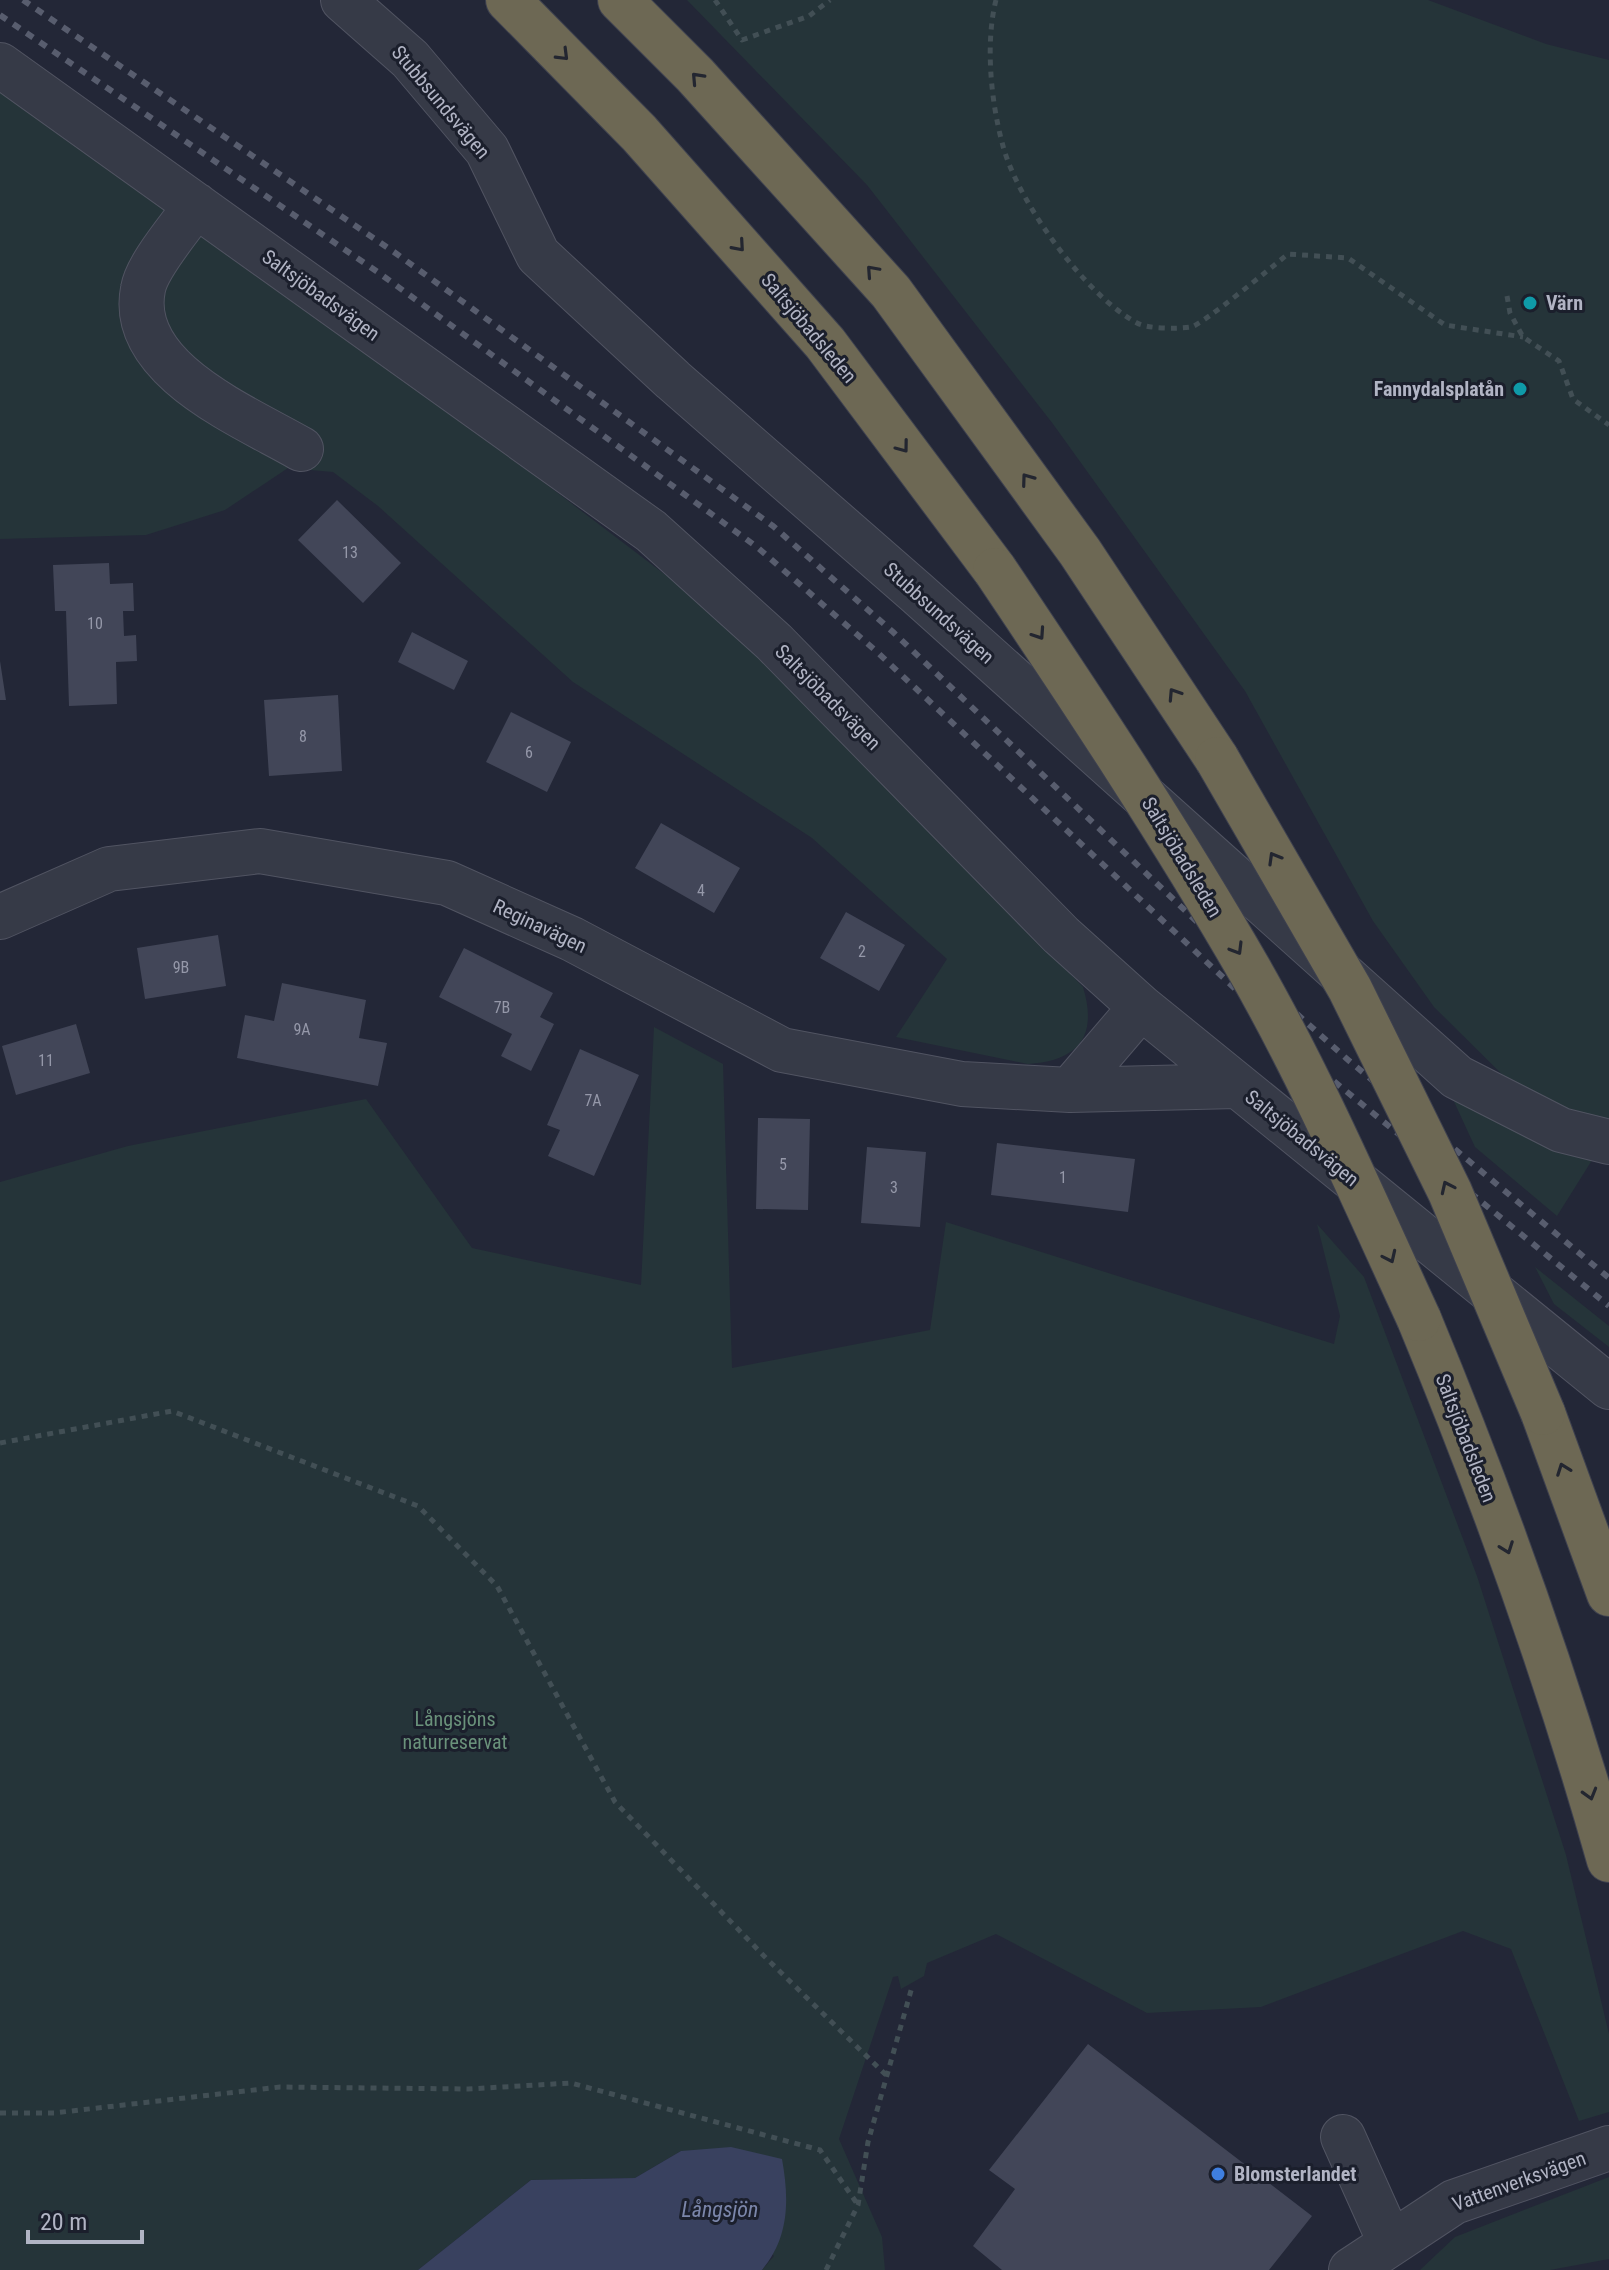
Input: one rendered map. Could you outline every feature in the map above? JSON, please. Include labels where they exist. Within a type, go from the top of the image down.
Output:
[{"type":"highway","name":"Saltsjöbadsleden","points":[[508,0],[639,133],[825,343],[995,570],[1129,769],[1250,972],[1351,1172],[1419,1319],[1463,1426],[1571,1726],[1609,1860]]},
{"type":"highway","points":[[620,0],[695,75],[891,292],[1080,552],[1217,759],[1357,1003],[1450,1192],[1543,1413],[1609,1594]]},
{"type":"street","name":"Stubbsundsvägen","points":[[343,0],[410,59],[487,150],[538,255],[673,380],[917,593],[1457,1077],[1561,1130],[1609,1142]]},
{"type":"street","name":"Saltsjöbadsvägen","points":[[0,65],[651,531],[774,642],[1061,935],[1141,1007],[1609,1387]]},
{"type":"street","points":[[196,205],[143,286],[141,321],[158,354],[182,377],[301,449]]},
{"type":"street","name":"Reginavägen","points":[[0,917],[109,869],[260,851],[447,883],[572,939],[782,1050],[962,1084],[1070,1090],[1237,1086]]},
{"type":"street","points":[[1070,1090],[1141,1007]]},
{"type":"street","points":[[1343,2137],[1390,2242]]},
{"type":"street","name":"Vattenverksvägen","points":[[1351,2270],[1454,2202],[1609,2148]]},
{"type":"path","points":[[715,0],[742,40],[809,16],[830,0]]},
{"type":"path","points":[[996,0],[993,83],[1003,147],[1043,229],[1103,297],[1139,325],[1193,327],[1288,254],[1348,258],[1445,325],[1523,337],[1559,361],[1573,399],[1609,425]]},
{"type":"path","points":[[1507,296],[1510,313],[1523,337]]},
{"type":"path","points":[[0,1443],[172,1411],[418,1506],[497,1586],[615,1802],[888,2077]]},
{"type":"path","points":[[826,2270],[858,2205],[868,2142],[912,1987]]},
{"type":"path","points":[[0,2113],[54,2113],[280,2087],[468,2089],[571,2083],[820,2150],[858,2205]]},
{"type":"green space","points":[[687,0],[1428,0],[1546,44],[1609,60],[1609,1133],[1524,1096],[1434,1007],[1373,921],[1245,691],[1053,424],[867,185]]},
{"type":"green space","points":[[0,89],[542,481],[709,608],[1083,987],[1088,1019],[1080,1043],[1060,1058],[1028,1064],[896,1037],[947,959],[812,838],[573,682],[378,506],[333,472],[288,468],[225,510],[146,535],[0,539]]},
{"type":"green space","name":"Långsjöns naturreservat","points":[[654,1027],[723,1064],[732,1368],[930,1330],[946,1222],[1334,1344],[1340,1316],[1317,1224],[1364,1277],[1477,1576],[1566,1855],[1609,2034],[1609,2112],[1579,2121],[1511,1949],[1463,1931],[1261,2007],[1147,2013],[996,1934],[927,1963],[924,1976],[901,1989],[898,1976],[893,1977],[839,2139],[882,2237],[885,2270],[762,2270],[774,2256],[681,2151],[635,2178],[531,2180],[418,2270],[0,2270],[0,1182],[128,1146],[366,1099],[472,1248],[641,1285]]},
{"type":"green space","points":[[1450,1093],[1594,1157],[1557,1216],[1475,1147]]},
{"type":"green space","points":[[1535,1267],[1609,1326],[1609,1347],[1554,1304]]},
{"type":"green space","points":[[1609,2177],[1609,2259],[1550,2270],[1420,2270],[1455,2237]]},
{"type":"water","name":"Långsjön","points":[[731,2147],[782,2159],[786,2188],[785,2217],[778,2244],[762,2270],[418,2270],[531,2180],[635,2178],[681,2151]]},
{"type":"building","points":[[337,500],[401,563],[363,603],[298,540]]},
{"type":"building","points":[[109,563],[110,584],[133,583],[134,611],[123,611],[124,636],[136,635],[137,661],[116,662],[117,704],[69,706],[66,611],[55,611],[53,565]]},
{"type":"building","points":[[412,632],[468,661],[454,690],[398,662]]},
{"type":"building","points":[[0,661],[6,700],[0,700]]},
{"type":"building","points":[[338,695],[342,771],[269,776],[264,700]]},
{"type":"building","points":[[511,712],[571,742],[547,792],[486,762]]},
{"type":"building","points":[[661,823],[740,868],[714,913],[635,868]]},
{"type":"building","points":[[846,912],[905,945],[879,991],[820,958]]},
{"type":"building","points":[[218,935],[226,986],[145,999],[137,948]]},
{"type":"building","points":[[464,948],[553,993],[540,1017],[554,1024],[531,1071],[501,1056],[512,1034],[439,997]]},
{"type":"building","points":[[282,983],[366,1000],[359,1038],[387,1043],[378,1086],[237,1058],[245,1015],[274,1021]]},
{"type":"building","points":[[76,1024],[90,1073],[16,1095],[2,1046]]},
{"type":"building","points":[[580,1049],[639,1075],[594,1176],[548,1156],[560,1130],[547,1125]]},
{"type":"building","points":[[758,1118],[810,1119],[808,1210],[756,1209]]},
{"type":"building","points":[[997,1143],[1135,1159],[1128,1212],[991,1195]]},
{"type":"building","points":[[867,1147],[926,1152],[920,1227],[861,1223]]},
{"type":"building","points":[[1088,2044],[1312,2216],[1269,2270],[1002,2270],[973,2246],[1015,2189],[989,2170]]},
{"type":"railway","points":[[23,0],[394,252],[773,526],[893,632],[1236,959],[1347,1059],[1609,1278]]},
{"type":"railway","points":[[0,15],[379,273],[757,547],[876,651],[1330,1078],[1609,1306]]},
{"type":"place","name":"Värn","points":[[1530,303]]},
{"type":"place","name":"Fannydalsplatån","points":[[1520,389]]},
{"type":"place","name":"Blomsterlandet","points":[[1218,2174]]}]
